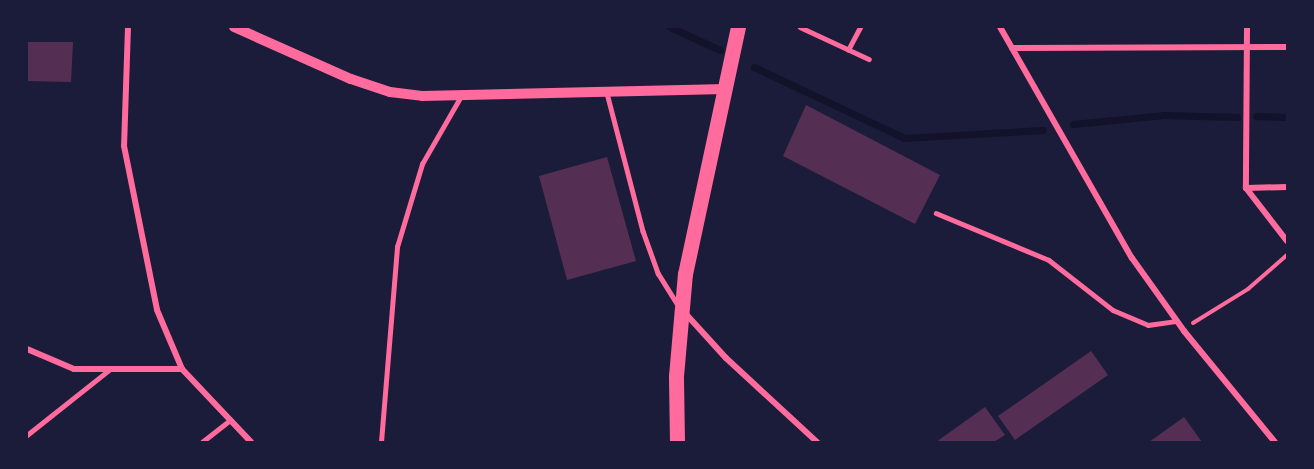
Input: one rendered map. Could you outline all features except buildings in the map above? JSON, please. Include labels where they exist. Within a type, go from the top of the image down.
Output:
[{"type":"main road","points":[[677,442],[675,376],[680,308],[738,27]]},
{"type":"street","points":[[128,27],[124,62],[124,146],[157,310],[182,369],[251,442]]},
{"type":"street","points":[[234,27],[340,75],[390,92],[460,98],[726,89]]},
{"type":"street","points":[[1000,27],[1132,258],[1177,321],[1275,442]]},
{"type":"street","points":[[1247,27],[1246,188],[1287,242]]},
{"type":"street","points":[[1012,48],[1287,47]]},
{"type":"street","points":[[1246,188],[1287,188]]},
{"type":"street","points":[[680,308],[726,358],[817,442]]},
{"type":"street","points":[[27,349],[74,369],[182,369]]},
{"type":"lane","points":[[800,27],[869,59]]},
{"type":"lane","points":[[848,50],[860,27]]},
{"type":"lane","points":[[607,93],[643,231],[657,273],[680,308]]},
{"type":"lane","points":[[381,442],[397,247],[422,164],[460,98]]},
{"type":"lane","points":[[936,213],[1049,260],[1122,314],[1148,325],[1177,321]]},
{"type":"lane","points":[[27,435],[110,369]]},
{"type":"lane","points":[[201,442],[230,420]]},
{"type":"path","points":[[1192,324],[1248,288],[1287,255]]},
{"type":"waterway","points":[[670,27],[720,50]]},
{"type":"waterway","points":[[754,67],[904,138],[1043,130]]},
{"type":"waterway","points":[[1073,124],[1164,115],[1237,117]]},
{"type":"waterway","points":[[1256,116],[1287,117]]}]
